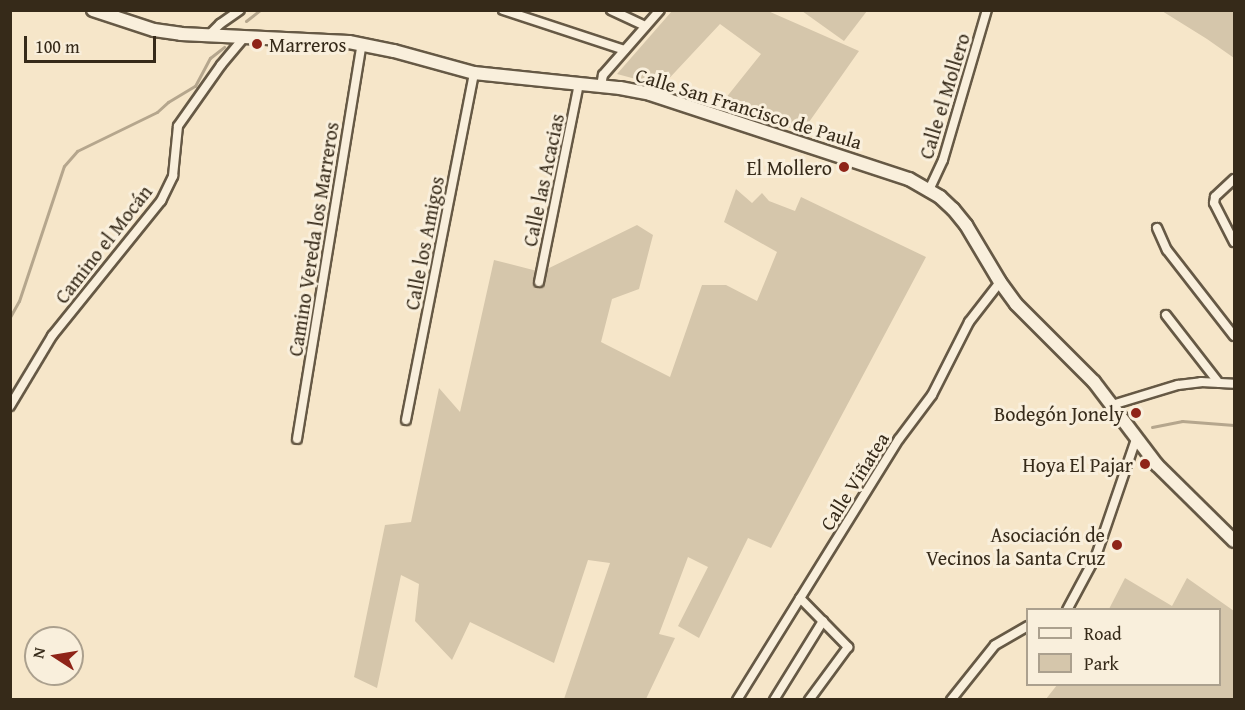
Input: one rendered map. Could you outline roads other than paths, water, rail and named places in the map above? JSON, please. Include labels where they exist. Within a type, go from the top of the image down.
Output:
[{"type":"main road","name":"Calle San Francisco de Paula","points":[[93,10],[154,30],[208,36],[362,44],[474,74],[601,86],[650,94],[909,179],[929,190],[953,209],[966,225],[1000,282],[1034,323],[1094,382],[1157,465],[1234,541]]},
{"type":"street","points":[[208,36],[240,10]]},
{"type":"street","points":[[503,10],[625,50]]},
{"type":"street","points":[[611,10],[646,26]]},
{"type":"street","points":[[601,86],[603,75],[660,10]]},
{"type":"street","name":"Calle el Mollero","points":[[929,190],[943,160],[985,11]]},
{"type":"street","name":"Camino el Mocán","points":[[10,406],[52,336],[161,201],[173,176],[178,126],[221,64],[244,38]]},
{"type":"street","name":"Camino Vereda los Marreros","points":[[297,439],[362,44]]},
{"type":"street","name":"Calle los Amigos","points":[[406,420],[474,74]]},
{"type":"street","name":"Calle las Acacias","points":[[539,282],[579,84]]},
{"type":"street","points":[[1234,180],[1215,197],[1214,203],[1234,242]]},
{"type":"street","points":[[1157,228],[1167,250],[1234,336]]},
{"type":"street","name":"Calle Viñatea","points":[[737,699],[894,447],[932,395],[969,322],[1000,282]]},
{"type":"street","points":[[1166,315],[1219,383]]},
{"type":"street","points":[[1112,405],[1178,385],[1234,384]]},
{"type":"street","points":[[1068,608],[1096,556],[1136,439]]},
{"type":"street","points":[[800,598],[848,647],[809,699]]},
{"type":"street","points":[[774,699],[823,621]]},
{"type":"street","points":[[951,699],[995,645],[1026,627]]},
{"type":"waterway","points":[[246,21],[260,10]]},
{"type":"waterway","points":[[10,317],[19,301],[64,166],[77,151],[157,112],[168,102],[195,86],[210,58],[224,47]]},
{"type":"waterway","points":[[1152,427],[1182,421],[1234,425]]},
{"type":"place","name":"Marreros","points":[[257,44]]},
{"type":"place","name":"El Mollero","points":[[844,167]]},
{"type":"place","name":"Bodegón Jonely","points":[[1136,413]]},
{"type":"place","name":"Hoya El Pajar","points":[[1145,464]]},
{"type":"place","name":"Asociación de Vecinos la Santa Cruz","points":[[1117,545]]}]
